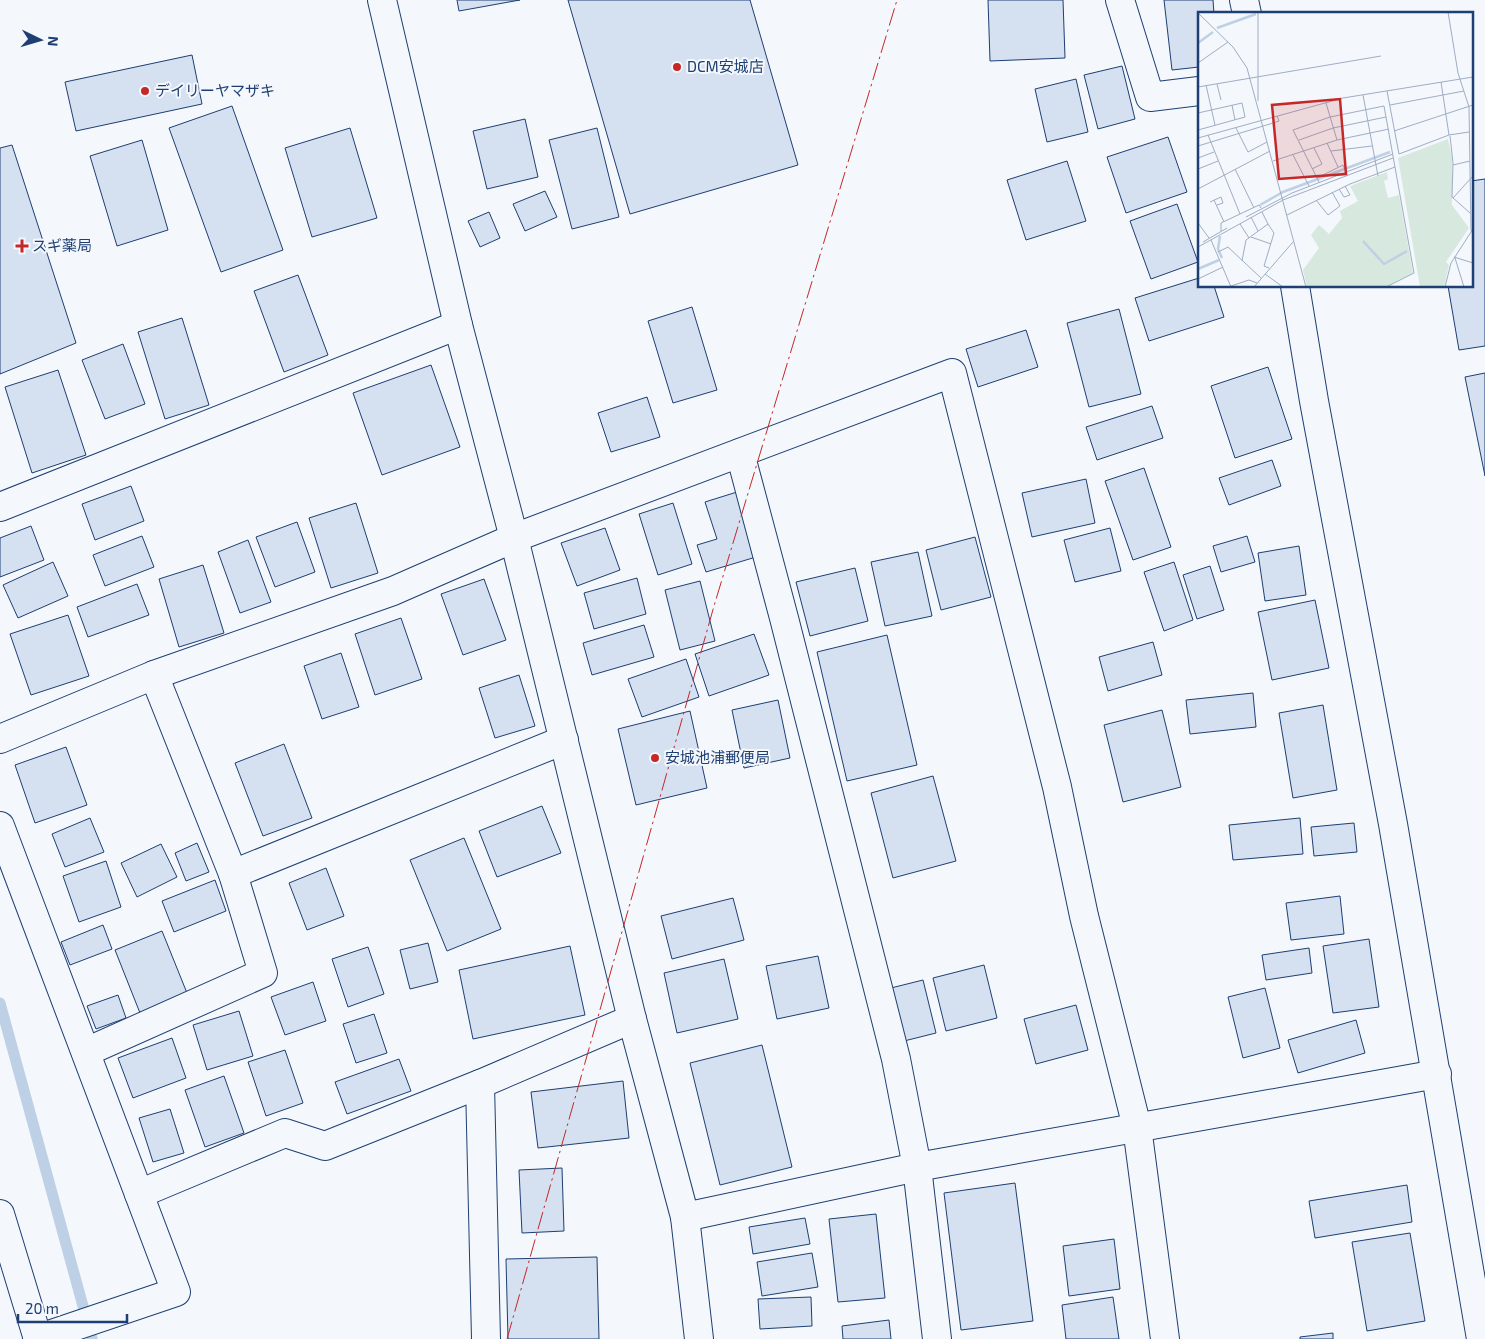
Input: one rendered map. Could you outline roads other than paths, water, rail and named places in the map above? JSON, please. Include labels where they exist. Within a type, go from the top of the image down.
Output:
[{"type":"street","points":[[382,0],[458,325],[514,538],[632,1019],[685,1217],[699,1339]]},
{"type":"street","points":[[1120,0],[1150,97],[1198,91]]},
{"type":"street","points":[[1294,288],[1389,805],[1481,1339]]},
{"type":"street","points":[[0,507],[458,325]]},
{"type":"street","points":[[0,739],[154,675],[393,590],[514,538],[952,373],[1057,787],[1084,916],[1137,1127],[1165,1339]]},
{"type":"street","points":[[740,453],[896,1059],[917,1167],[937,1339]]},
{"type":"street","points":[[86,1052],[263,973],[234,874],[154,675]]},
{"type":"street","points":[[234,874],[564,740]]},
{"type":"street","points":[[0,826],[176,1292],[37,1339],[0,1214]]},
{"type":"street","points":[[139,1194],[285,1133],[325,1146],[480,1084],[632,1019]]},
{"type":"street","points":[[685,1217],[917,1167],[1436,1074]]},
{"type":"street","points":[[480,1084],[486,1339]]},
{"type":"waterway","points":[[0,1003],[92,1339]]},
{"type":"place","name":"DCM安城店","points":[[677,67]]},
{"type":"place","name":"デイリーヤマザキ","points":[[145,91]]},
{"type":"place","name":"スギ薬局","points":[[22,246]]},
{"type":"place","name":"安城池浦郵便局","points":[[655,758]]}]
